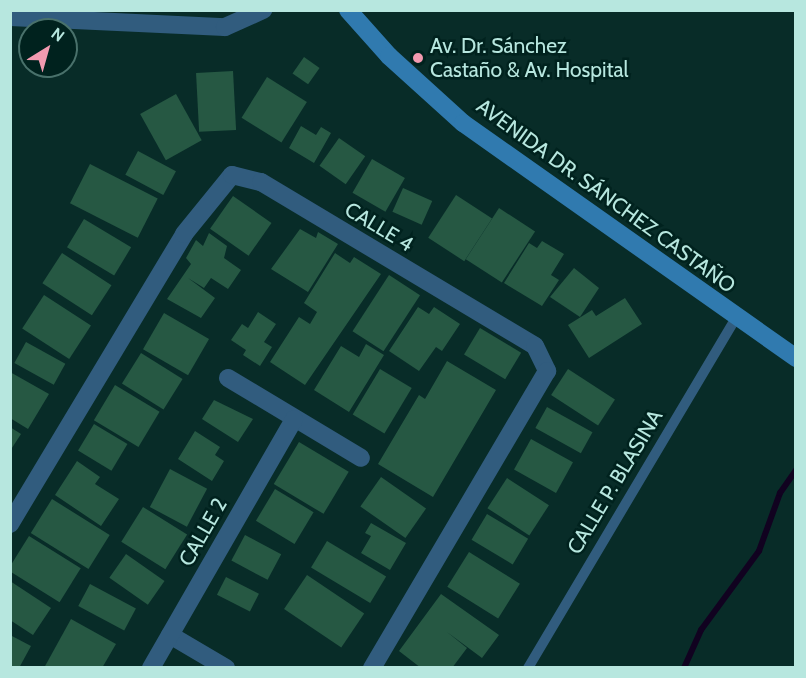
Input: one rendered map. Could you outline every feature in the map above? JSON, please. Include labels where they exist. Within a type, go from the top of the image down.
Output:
[{"type":"street","points":[[10,17],[225,27],[263,10]]},
{"type":"street","name":"AVENIDA DR. SÁNCHEZ CASTAÑO","points":[[348,10],[389,56],[463,123],[795,358]]},
{"type":"street","name":"CALLE 4","points":[[10,524],[184,234],[232,176],[261,182],[535,346],[547,371],[372,668]]},
{"type":"street","points":[[228,378],[361,458]]},
{"type":"street","name":"CALLE 2","points":[[151,668],[294,419]]},
{"type":"street","points":[[170,635],[226,668]]},
{"type":"lane","name":"CALLE P. BLASINA","points":[[528,668],[736,317]]},
{"type":"building","points":[[304,57],[320,68],[308,84],[293,73]]},
{"type":"building","points":[[233,71],[236,130],[199,132],[196,73]]},
{"type":"building","points":[[267,77],[307,102],[281,143],[242,118]]},
{"type":"building","points":[[176,94],[202,140],[166,160],[140,114]]},
{"type":"building","points":[[301,126],[316,135],[321,127],[331,133],[314,163],[289,148]]},
{"type":"building","points":[[339,138],[365,156],[346,184],[319,166]]},
{"type":"building","points":[[138,151],[176,171],[163,195],[125,175]]},
{"type":"building","points":[[372,159],[405,178],[385,212],[352,193]]},
{"type":"building","points":[[90,164],[158,199],[138,238],[70,203]]},
{"type":"building","points":[[403,188],[432,201],[422,225],[392,212]]},
{"type":"building","points":[[456,195],[492,218],[464,261],[428,238]]},
{"type":"building","points":[[233,196],[272,223],[249,256],[210,229]]},
{"type":"building","points":[[499,208],[535,231],[502,283],[466,259]]},
{"type":"building","points":[[84,219],[131,247],[114,276],[67,247]]},
{"type":"building","points":[[300,229],[316,238],[318,232],[338,244],[308,292],[271,269]]},
{"type":"building","points":[[209,233],[227,246],[224,258],[241,270],[228,289],[211,278],[204,288],[188,278],[215,298],[201,318],[167,299],[191,264],[186,258],[196,240],[203,246]]},
{"type":"building","points":[[542,241],[564,254],[551,275],[559,280],[542,306],[504,283],[529,243],[537,248]]},
{"type":"building","points":[[62,253],[111,285],[92,315],[42,283]]},
{"type":"building","points":[[335,253],[350,263],[354,257],[381,274],[305,385],[270,362],[299,317],[310,324],[317,312],[304,303]]},
{"type":"building","points":[[574,268],[599,288],[580,317],[550,297]]},
{"type":"building","points":[[389,275],[420,295],[384,351],[353,331]]},
{"type":"building","points":[[44,295],[91,325],[69,359],[22,329]]},
{"type":"building","points":[[625,298],[642,324],[589,358],[568,325],[592,310],[596,316]]},
{"type":"building","points":[[418,307],[429,314],[434,307],[460,324],[442,351],[436,347],[419,371],[389,351]]},
{"type":"building","points":[[258,312],[276,324],[264,342],[272,347],[260,366],[243,355],[246,350],[231,340],[242,324],[248,328]]},
{"type":"building","points":[[164,313],[209,339],[188,375],[143,349]]},
{"type":"building","points":[[480,328],[521,353],[505,379],[464,355]]},
{"type":"building","points":[[26,342],[65,364],[54,385],[14,363]]},
{"type":"building","points":[[366,344],[384,355],[349,412],[314,390],[341,346],[359,357]]},
{"type":"building","points":[[141,353],[183,379],[163,409],[122,384]]},
{"type":"building","points":[[447,361],[496,390],[433,497],[378,464],[419,395],[425,399]]},
{"type":"building","points":[[380,369],[412,388],[384,433],[353,414]]},
{"type":"building","points":[[568,369],[615,399],[598,425],[551,395]]},
{"type":"building","points":[[10,372],[49,394],[28,429],[10,418]]},
{"type":"building","points":[[115,385],[160,412],[138,447],[94,420]]},
{"type":"building","points":[[214,400],[253,419],[238,442],[202,419]]},
{"type":"building","points":[[547,407],[592,432],[581,453],[535,428]]},
{"type":"building","points":[[94,424],[127,444],[111,471],[78,451]]},
{"type":"building","points":[[10,427],[21,434],[10,451]]},
{"type":"building","points":[[195,431],[220,447],[215,455],[224,461],[212,481],[178,459]]},
{"type":"building","points":[[531,439],[573,462],[556,493],[514,470]]},
{"type":"building","points":[[299,442],[349,472],[323,514],[274,484]]},
{"type":"building","points":[[77,461],[100,477],[95,484],[119,499],[101,526],[55,495]]},
{"type":"building","points":[[170,469],[207,489],[187,527],[150,507]]},
{"type":"building","points":[[381,477],[426,509],[405,538],[360,506]]},
{"type":"building","points":[[507,478],[549,505],[529,535],[487,508]]},
{"type":"building","points":[[275,489],[314,512],[295,544],[256,521]]},
{"type":"building","points":[[52,499],[110,535],[88,569],[31,533]]},
{"type":"building","points":[[143,507],[187,535],[165,569],[121,542]]},
{"type":"building","points":[[487,514],[528,539],[513,564],[472,540]]},
{"type":"building","points":[[371,523],[406,543],[390,570],[361,553],[371,536],[365,533]]},
{"type":"building","points":[[245,535],[281,554],[268,580],[231,561]]},
{"type":"building","points":[[29,536],[81,568],[60,602],[10,571],[10,566]]},
{"type":"building","points":[[327,541],[386,577],[370,603],[311,568]]},
{"type":"building","points":[[469,552],[520,584],[498,619],[447,587]]},
{"type":"building","points":[[126,554],[165,581],[148,605],[109,578]]},
{"type":"building","points":[[307,575],[364,614],[341,648],[284,609]]},
{"type":"building","points":[[226,577],[259,594],[250,612],[217,595]]},
{"type":"building","points":[[10,581],[51,608],[33,635],[10,620]]},
{"type":"building","points":[[90,584],[136,608],[124,630],[78,606]]},
{"type":"building","points":[[441,594],[499,635],[482,658],[447,632],[467,648],[452,668],[421,668],[399,651]]},
{"type":"building","points":[[71,619],[116,644],[102,668],[44,668]]},
{"type":"building","points":[[10,635],[31,646],[19,668],[10,668]]},
{"type":"waterway","points":[[684,668],[701,630],[759,551],[780,493],[796,470]]},
{"type":"place","name":"Av. Dr. Sánchez Castaño & Av. Hospital","points":[[418,58]]}]
